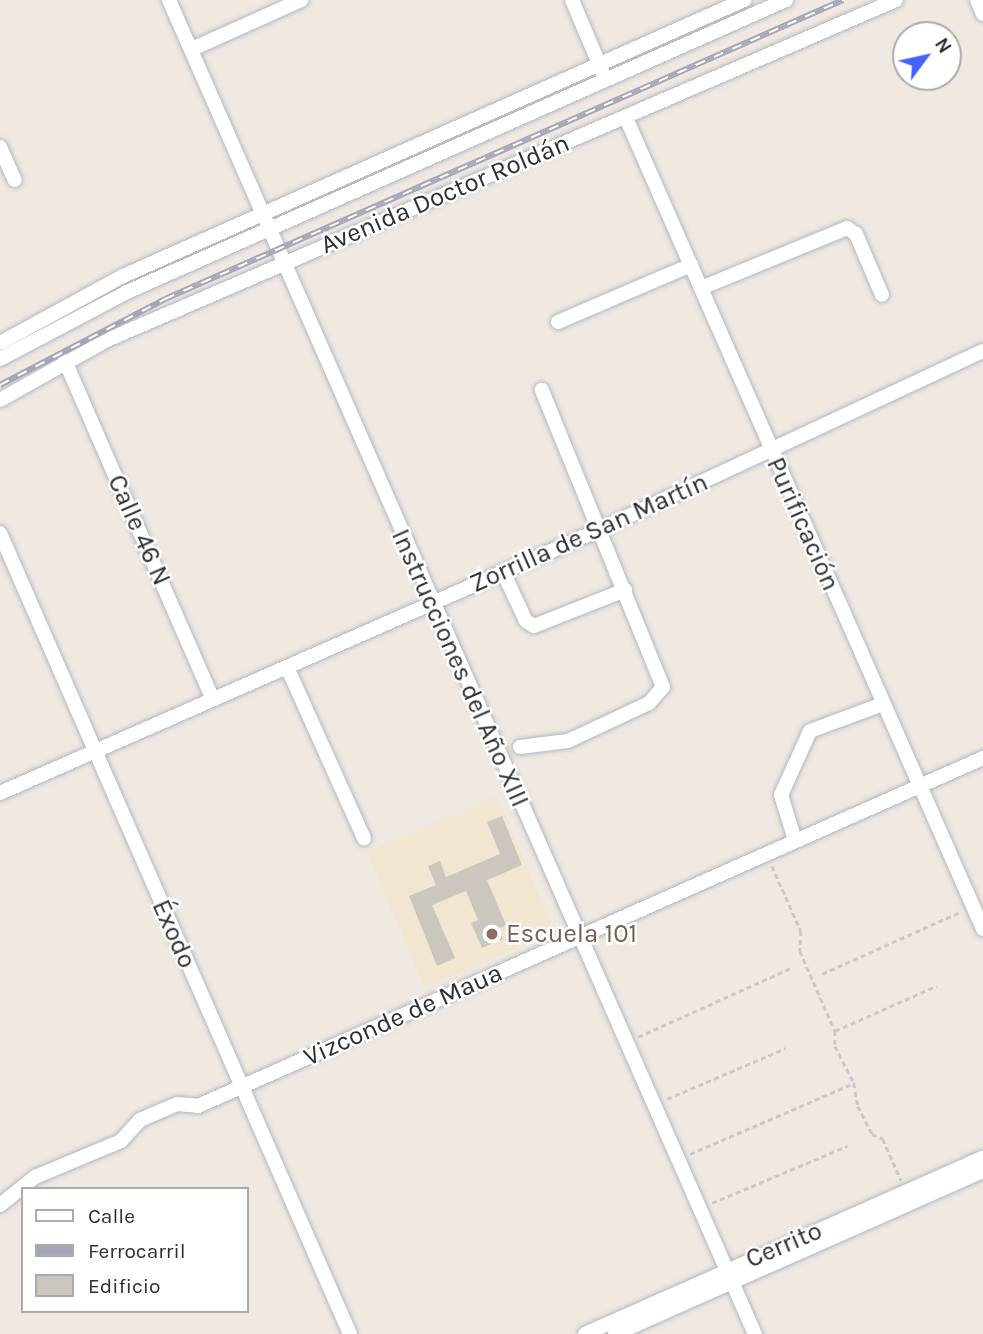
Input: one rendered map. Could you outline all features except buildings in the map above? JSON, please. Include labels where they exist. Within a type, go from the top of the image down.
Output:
[{"type":"street","name":"Instrucciones del Año XIII","points":[[169,0],[432,604],[755,1334]]},
{"type":"street","points":[[192,49],[301,0]]},
{"type":"street","points":[[572,0],[606,81]]},
{"type":"street","name":"Avenida Doctor Roldán","points":[[0,343],[124,276],[744,0]]},
{"type":"street","name":"Avenida Doctor Roldán","points":[[0,359],[127,292],[786,0]]},
{"type":"street","name":"Avenida Doctor Roldán","points":[[0,400],[65,361],[283,263],[896,0]]},
{"type":"street","points":[[977,0],[983,14]]},
{"type":"street","name":"Purificación","points":[[626,118],[983,929]]},
{"type":"street","points":[[0,147],[15,180]]},
{"type":"street","points":[[701,288],[847,228],[856,234],[882,295]]},
{"type":"street","points":[[558,322],[691,265]]},
{"type":"street","name":"Zorrilla de San Martín","points":[[0,793],[432,604],[983,351]]},
{"type":"street","name":"Calle 46 N","points":[[65,361],[214,699]]},
{"type":"street","points":[[520,747],[568,741],[649,703],[660,693],[663,681],[542,390]]},
{"type":"street","name":"Éxodo","points":[[0,533],[350,1334]]},
{"type":"street","points":[[503,572],[526,621],[534,626],[625,590]]},
{"type":"street","points":[[287,667],[365,838]]},
{"type":"street","points":[[794,840],[781,795],[810,731],[883,704]]},
{"type":"street","name":"Vizconde de Maua","points":[[22,1187],[35,1177],[121,1141],[140,1120],[177,1104],[198,1106],[983,758]]},
{"type":"street","name":"Cerrito","points":[[615,1334],[729,1276],[983,1158]]},
{"type":"street","name":"Cerrito","points":[[585,1334],[983,1171]]},
{"type":"street","name":"Vizconde de Maua","points":[[0,1205],[21,1188]]},
{"type":"path","points":[[766,853],[801,931],[800,951],[835,1031],[835,1046],[854,1083],[858,1106],[872,1134],[883,1139],[907,1192]]},
{"type":"path","points":[[822,974],[972,905]]},
{"type":"path","points":[[626,1042],[791,968]]},
{"type":"path","points":[[835,1031],[936,986]]},
{"type":"path","points":[[653,1104],[786,1048]]},
{"type":"path","points":[[678,1159],[854,1083]]},
{"type":"path","points":[[699,1208],[847,1146]]},
{"type":"shaded area","points":[[497,797],[554,932],[425,987],[367,852]]},
{"type":"railway","points":[[0,385],[165,299],[843,0]]},
{"type":"place","name":"Escuela 101","points":[[492,934]]}]
